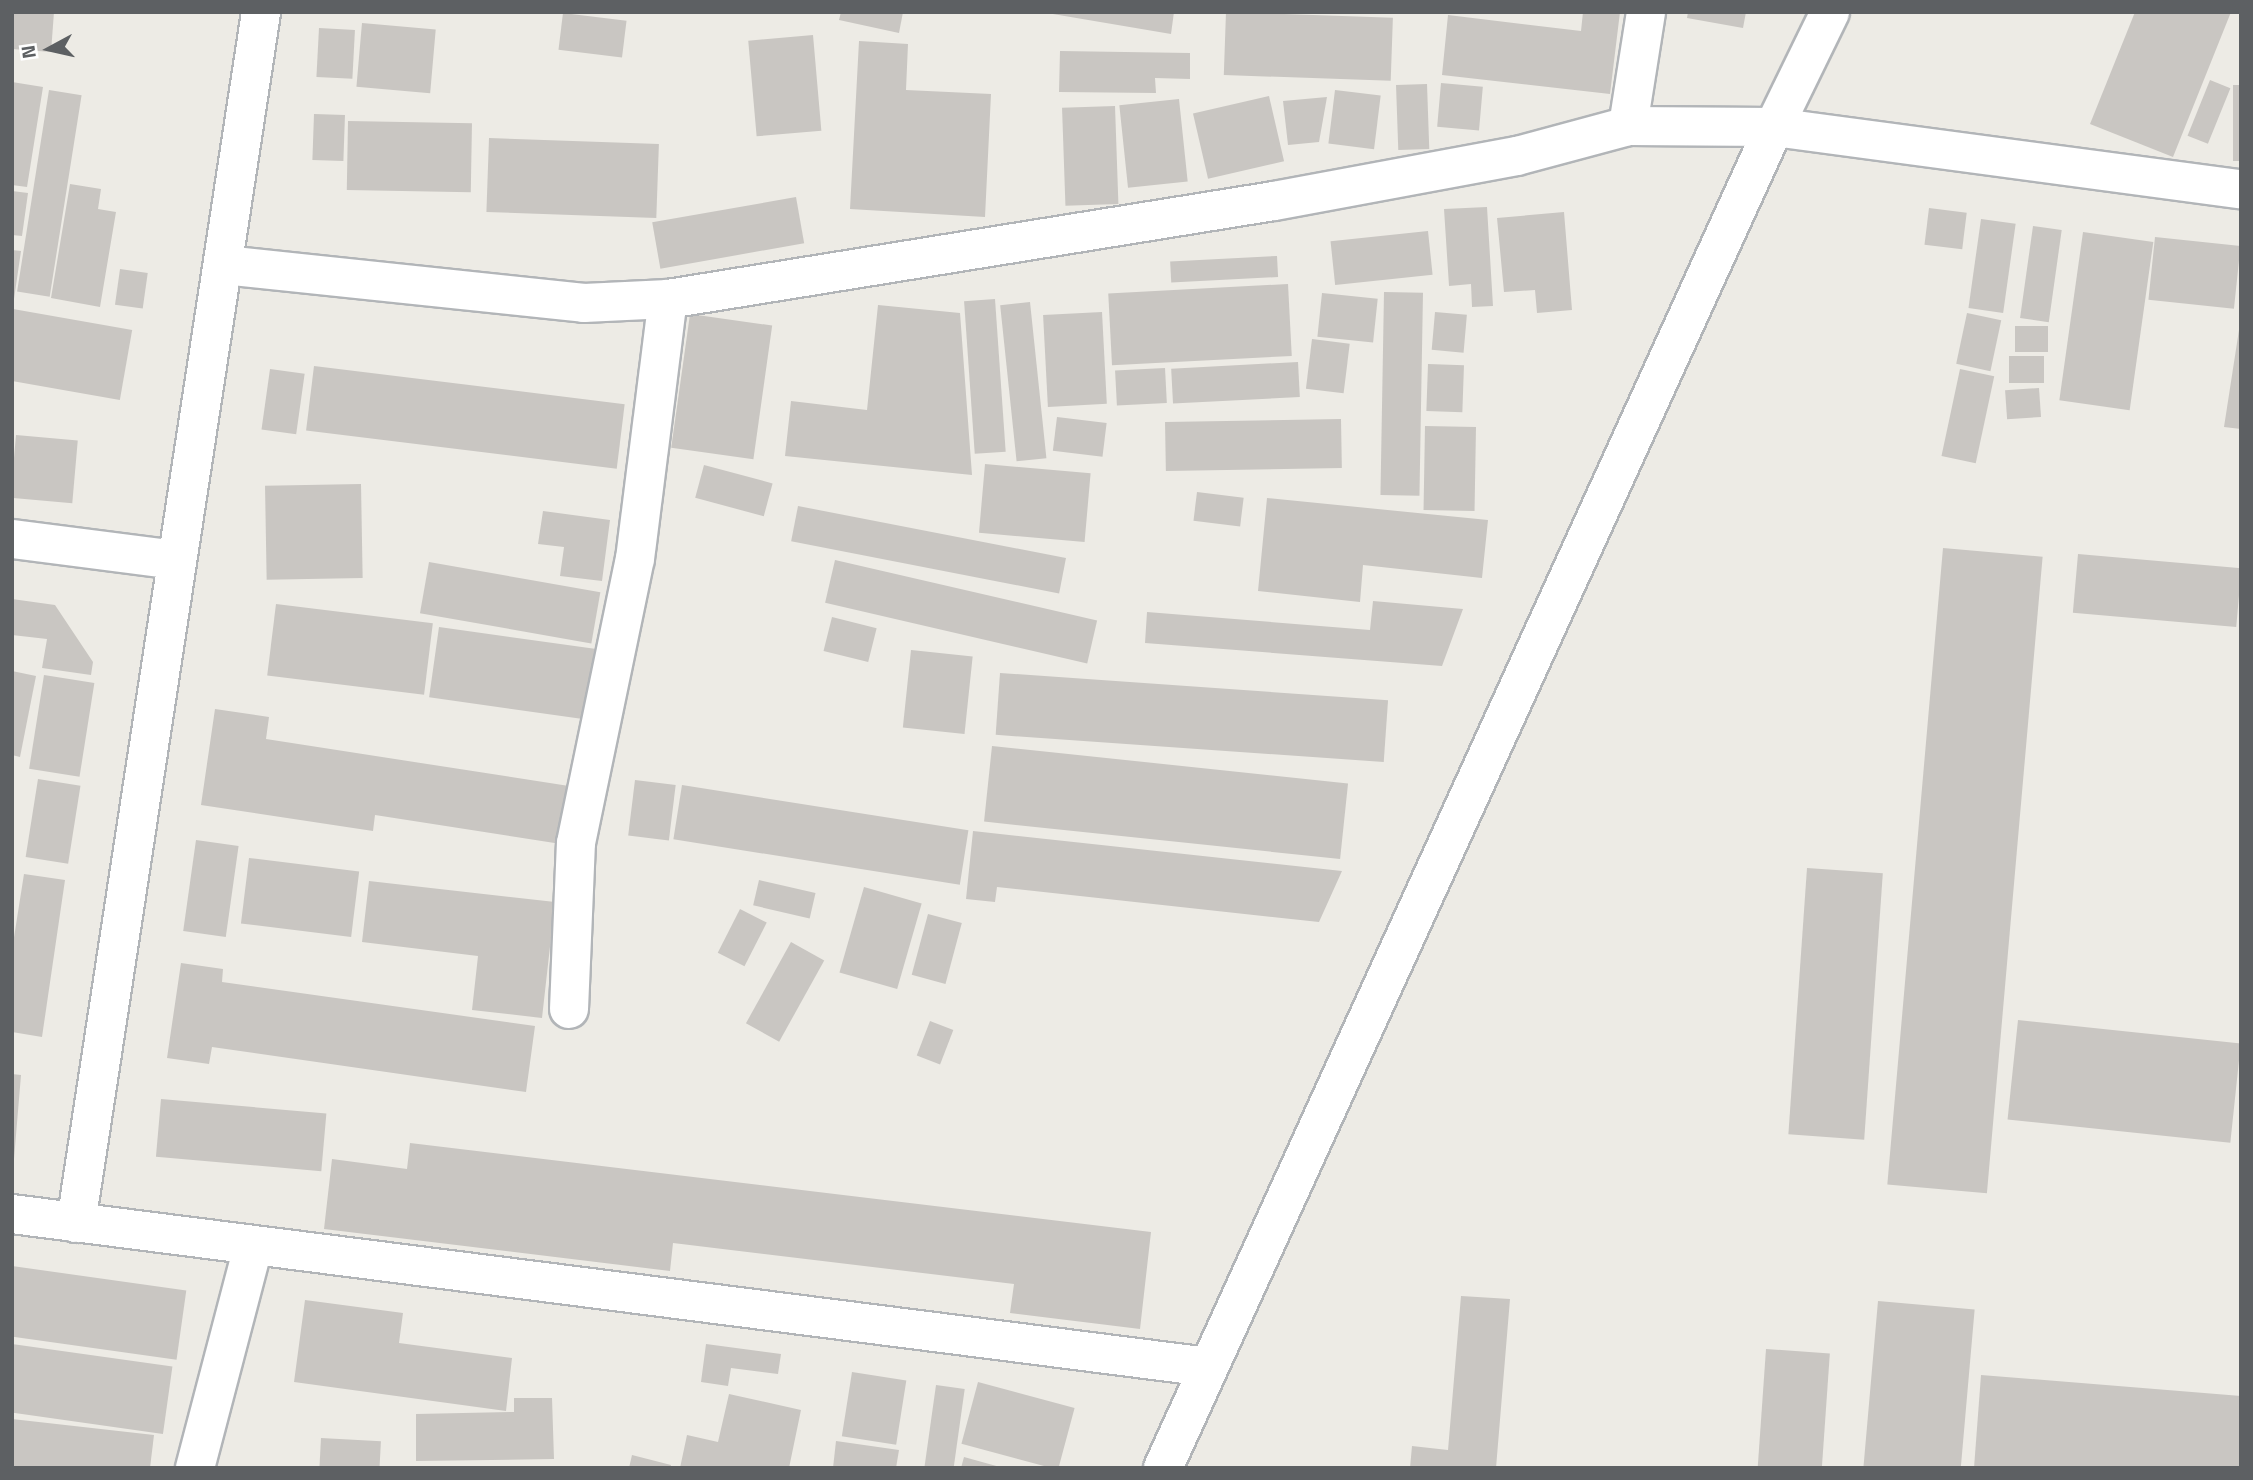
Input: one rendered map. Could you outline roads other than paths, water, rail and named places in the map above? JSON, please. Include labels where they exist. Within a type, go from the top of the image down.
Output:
[{"type":"street","points":[[76,1223],[261,12]]},
{"type":"street","points":[[1628,126],[1646,12]]},
{"type":"street","points":[[1163,1468],[1774,127],[1830,12]]},
{"type":"street","points":[[224,265],[584,303],[668,299],[1274,201],[1517,156],[1628,126],[1774,127],[2241,189]]},
{"type":"street","points":[[569,1009],[576,843],[635,559],[668,299]]},
{"type":"street","points":[[12,539],[176,560]]},
{"type":"street","points":[[12,1214],[253,1247],[1208,1367]]},
{"type":"street","points":[[195,1468],[253,1247]]}]
